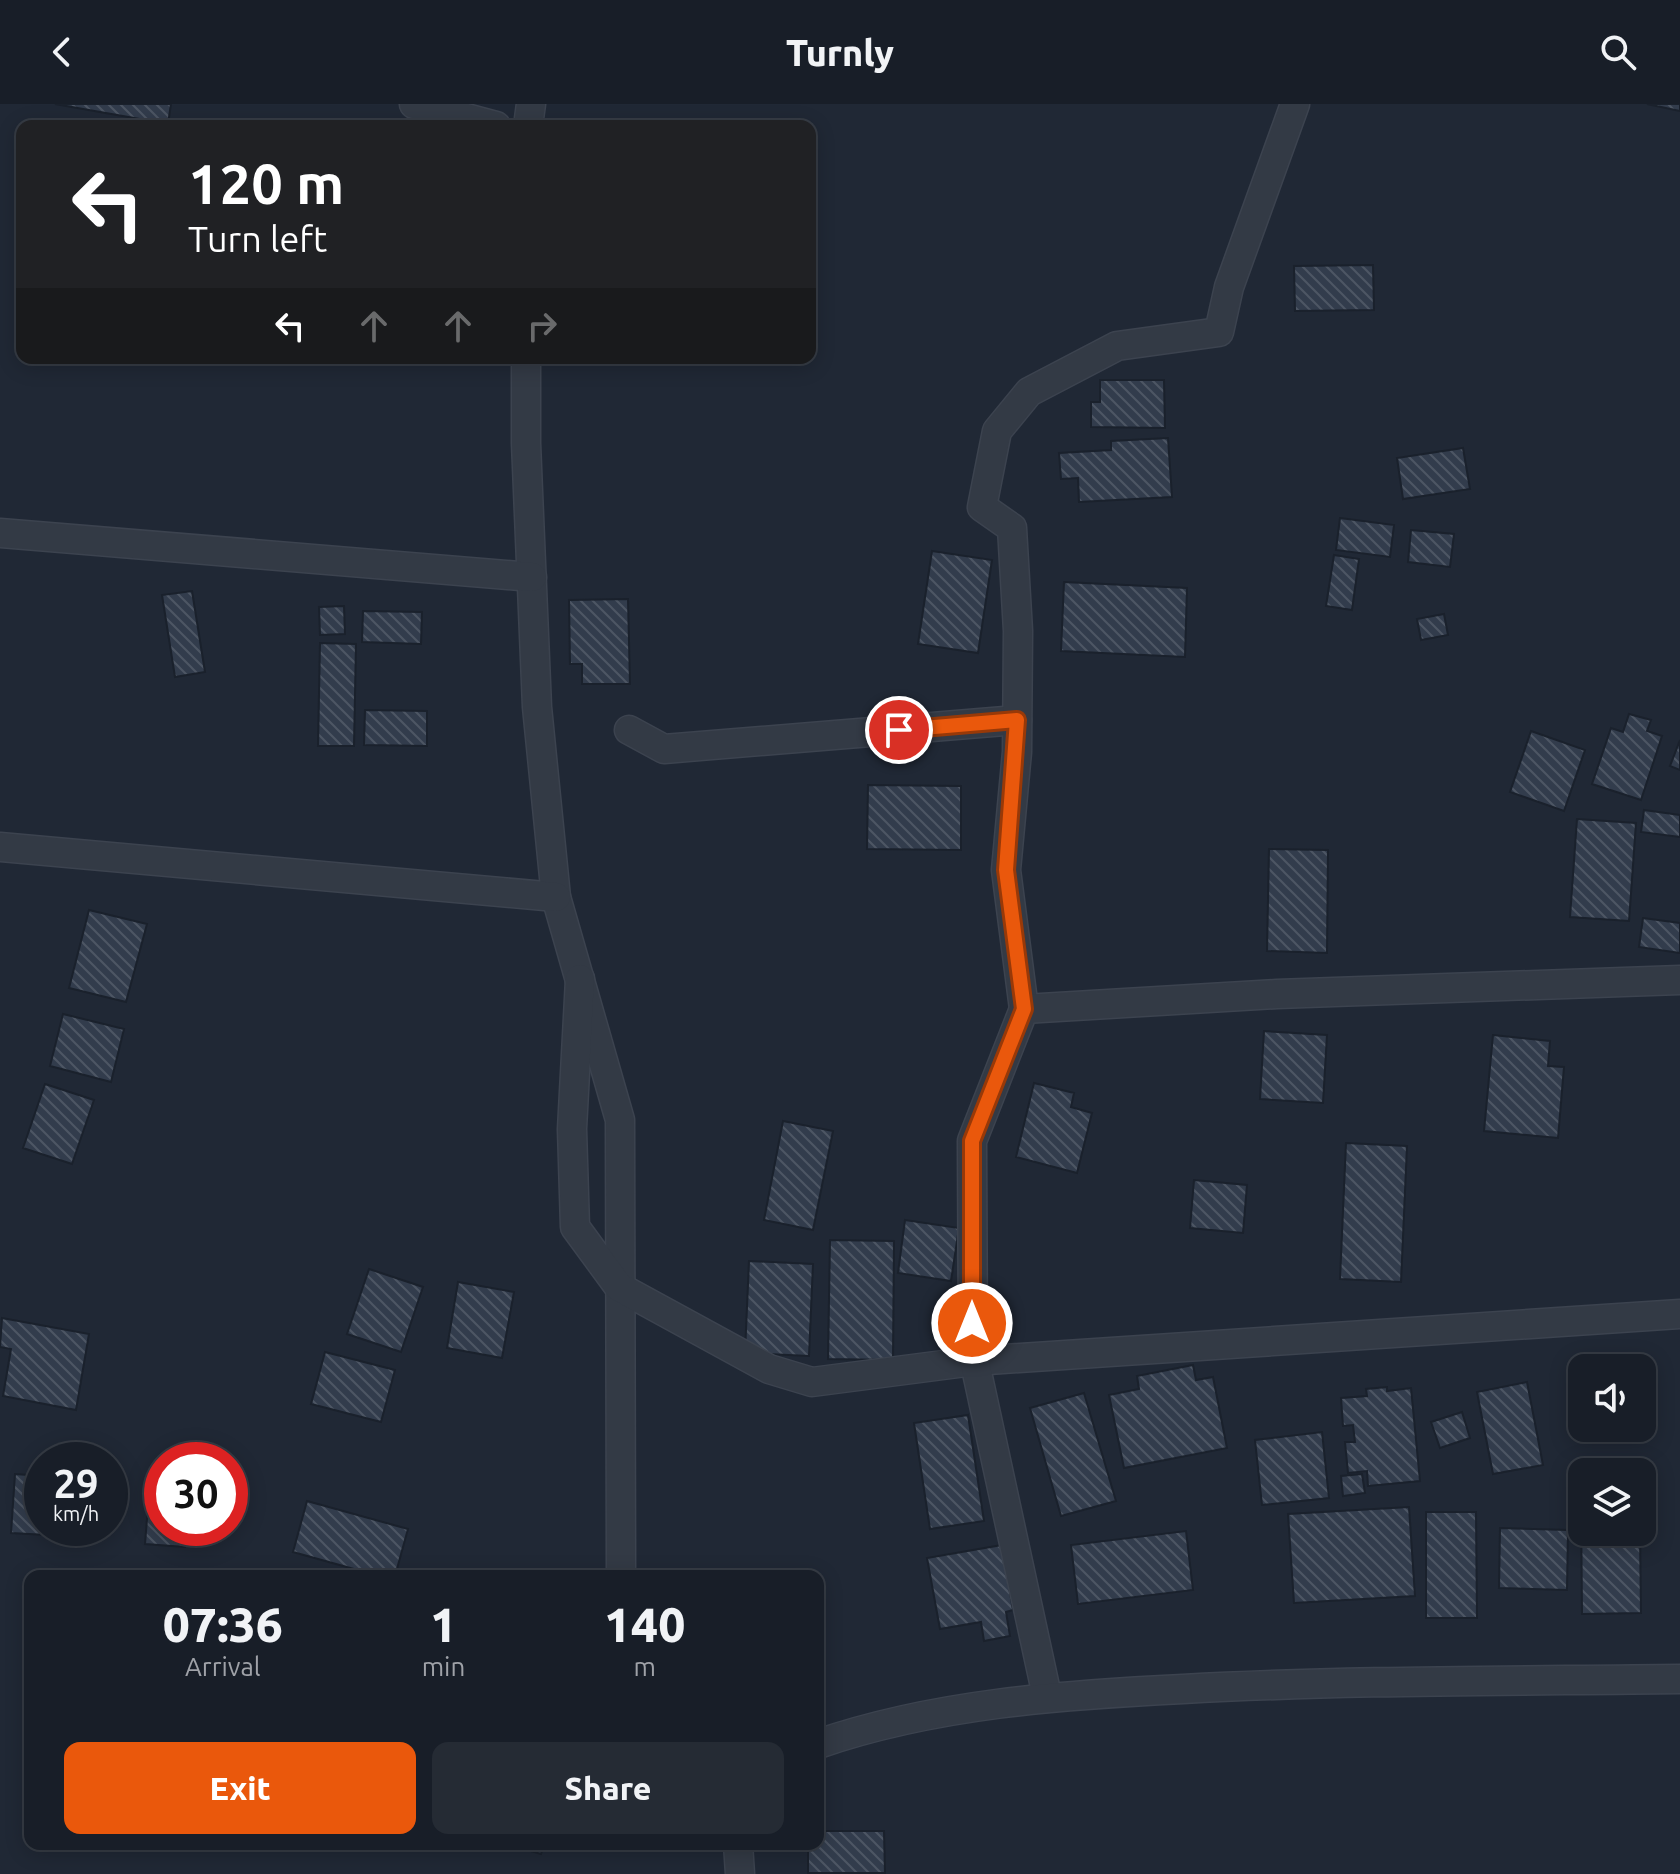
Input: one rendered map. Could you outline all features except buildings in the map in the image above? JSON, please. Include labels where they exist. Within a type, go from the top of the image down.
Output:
[{"type":"street","points":[[414,104],[474,120]]},
{"type":"street","points":[[1047,1696],[974,1361],[972,1141],[1024,1009],[1006,870],[1017,720],[1012,528],[982,507],[997,431],[1029,392],[1117,346],[1219,332],[1229,287],[1295,104]]},
{"type":"street","points":[[526,364],[537,707],[556,897],[620,1120],[621,1570]]},
{"type":"street","points":[[0,533],[532,577]]},
{"type":"street","points":[[629,730],[664,749],[1017,720]]},
{"type":"street","points":[[0,847],[556,897]]},
{"type":"street","points":[[580,979],[572,1129],[575,1227],[619,1287],[769,1369],[812,1382],[974,1361],[1680,1314]]},
{"type":"street","points":[[1024,1009],[1277,994],[1680,980]]},
{"type":"street","points":[[824,1742],[857,1730],[1047,1696],[1304,1683],[1680,1679]]},
{"type":"street","points":[[738,1850],[740,1874]]},
{"type":"route","points":[[899,730],[1017,720],[1006,870],[1024,1009],[972,1141],[972,1323]]}]
